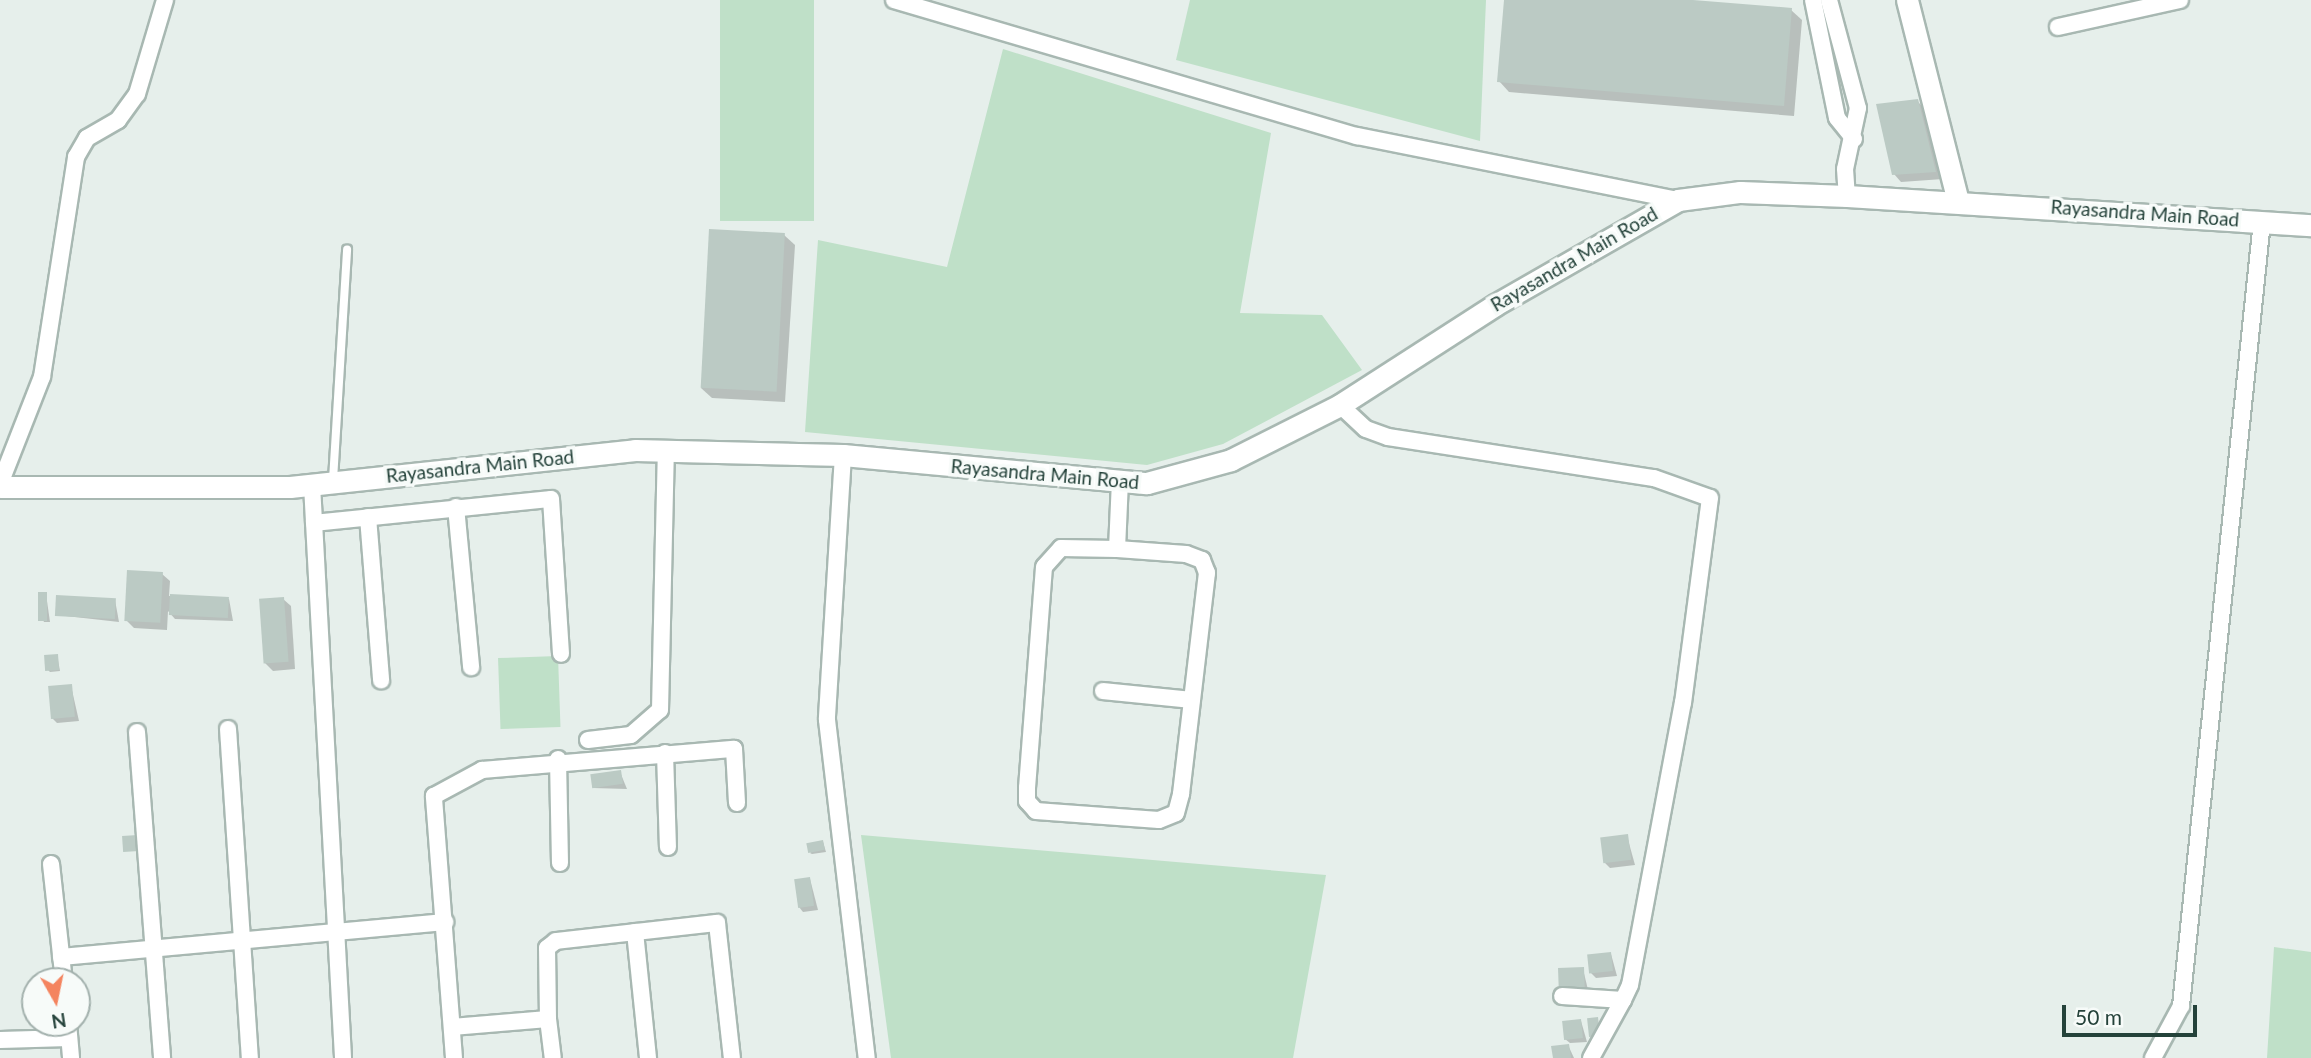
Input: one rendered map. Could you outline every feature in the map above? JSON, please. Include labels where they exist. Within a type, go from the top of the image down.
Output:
[{"type":"street","points":[[0,485],[42,377],[76,157],[87,138],[118,120],[137,94],[165,0]]},
{"type":"street","points":[[894,0],[1344,132],[1678,200]]},
{"type":"street","points":[[1813,0],[1837,118],[1854,139]]},
{"type":"street","points":[[1829,0],[1858,108],[1847,196]]},
{"type":"street","points":[[1906,0],[1958,201]]},
{"type":"street","points":[[2101,0],[2104,17]]},
{"type":"street","points":[[2058,27],[2180,0]]},
{"type":"street","name":"Rayasandra Main Road","points":[[0,485],[322,483],[666,450],[843,455],[1147,483],[1191,474],[1340,405],[1495,304],[1678,200],[1740,192],[1847,196],[2311,225]]},
{"type":"street","points":[[2153,1058],[2181,1006],[2262,221]]},
{"type":"street","points":[[1340,405],[1366,429],[1388,437],[1654,478],[1710,498],[1683,702],[1623,1000],[1591,1058]]},
{"type":"street","points":[[588,740],[631,735],[660,710],[666,450]]},
{"type":"street","points":[[843,455],[827,720],[867,1058]]},
{"type":"street","points":[[1117,549],[1120,480]]},
{"type":"street","points":[[322,483],[314,523],[332,931],[343,1058]]},
{"type":"street","points":[[314,523],[551,499],[561,654]]},
{"type":"street","points":[[456,507],[471,667]]},
{"type":"street","points":[[368,517],[381,680]]},
{"type":"street","points":[[1061,548],[1117,549],[1202,560],[1207,573],[1176,813],[1159,820],[1035,811],[1027,802],[1048,555],[1061,548]]},
{"type":"street","points":[[1103,691],[1192,699]]},
{"type":"street","points":[[228,729],[250,1058]]},
{"type":"street","points":[[137,732],[162,1058]]},
{"type":"street","points":[[454,1058],[434,796],[482,770],[558,759],[734,748],[737,803]]},
{"type":"street","points":[[665,752],[668,847]]},
{"type":"street","points":[[558,759],[561,863]]},
{"type":"street","points":[[51,864],[62,967]]},
{"type":"street","points":[[61,957],[445,922]]},
{"type":"street","points":[[553,1058],[548,1020],[547,948],[556,941],[717,922],[732,1058]]},
{"type":"street","points":[[635,932],[648,1058]]},
{"type":"street","points":[[1562,996],[1623,1000]]},
{"type":"street","points":[[452,1027],[548,1020]]},
{"type":"street","points":[[0,1040],[21,1037]]},
{"type":"street","points":[[70,1037],[71,1058]]},
{"type":"lane","points":[[322,483],[347,249]]},
{"type":"green space","points":[[720,0],[814,0],[814,221],[720,221]]},
{"type":"green space","points":[[1190,0],[1486,0],[1480,141],[1176,60]]},
{"type":"green space","points":[[1003,49],[1271,133],[1240,313],[1322,315],[1362,370],[1223,444],[1147,465],[805,432],[818,240],[947,267]]},
{"type":"green space","points":[[558,656],[560,727],[501,729],[498,658]]},
{"type":"green space","points":[[861,835],[1326,875],[1293,1058],[891,1058]]},
{"type":"green space","points":[[2274,947],[2311,952],[2311,1058],[2267,1058]]},
{"type":"building","points":[[1504,0],[1693,0],[1792,8],[1784,106],[1497,82]]},
{"type":"building","points":[[1918,99],[1936,172],[1892,175],[1876,104]]},
{"type":"building","points":[[709,229],[785,233],[777,392],[701,388]]},
{"type":"building","points":[[127,570],[163,572],[160,623],[124,621]]},
{"type":"building","points":[[38,592],[47,592],[47,621],[38,621]]},
{"type":"building","points":[[170,594],[229,597],[228,618],[169,615]]},
{"type":"building","points":[[56,595],[116,598],[115,619],[55,616]]},
{"type":"building","points":[[284,597],[289,662],[264,664],[259,599]]},
{"type":"building","points":[[58,654],[59,670],[45,671],[44,655]]},
{"type":"building","points":[[72,684],[75,717],[51,719],[48,686]]},
{"type":"building","points":[[621,770],[623,784],[592,788],[590,774]]},
{"type":"building","points":[[1628,834],[1631,860],[1603,863],[1600,837]]},
{"type":"building","points":[[138,835],[139,851],[123,852],[122,836]]},
{"type":"building","points":[[823,840],[825,850],[808,853],[806,843]]},
{"type":"building","points":[[810,877],[814,906],[798,908],[794,879]]},
{"type":"building","points":[[1611,952],[1613,971],[1589,973],[1587,955]]},
{"type":"building","points":[[1584,967],[1585,990],[1559,991],[1558,968]]},
{"type":"building","points":[[1598,1017],[1600,1036],[1589,1037],[1587,1018]]},
{"type":"building","points":[[1581,1019],[1583,1038],[1564,1040],[1562,1021]]},
{"type":"building","points":[[1569,1044],[1571,1058],[1553,1058],[1551,1046]]}]
